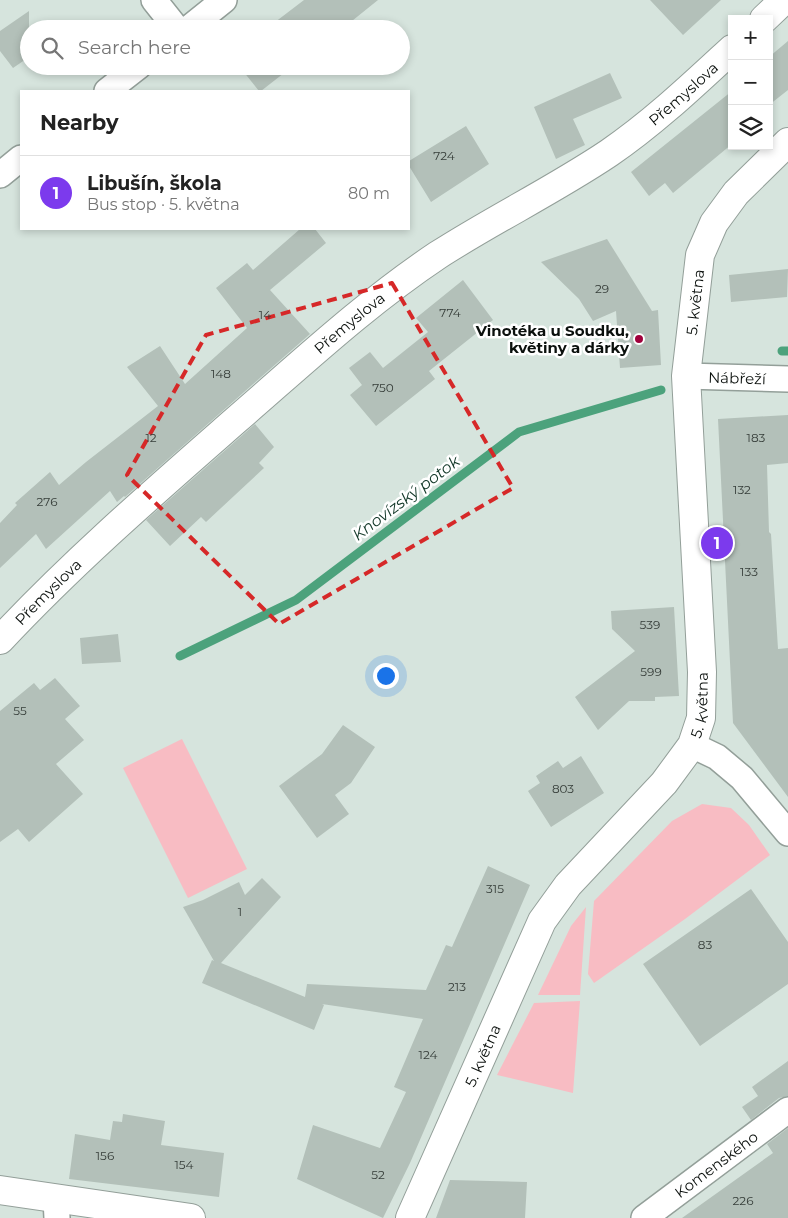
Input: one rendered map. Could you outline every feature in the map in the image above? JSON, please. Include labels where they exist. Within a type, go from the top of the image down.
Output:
[{"type":"street","points":[[154,0],[170,20]]},
{"type":"street","points":[[199,20],[224,0]]},
{"type":"street","points":[[768,15],[784,0]]},
{"type":"street","name":"Přemyslova","points":[[0,640],[35,603],[114,527],[336,333],[438,255],[544,194],[629,138],[687,90],[728,52]]},
{"type":"street","points":[[108,90],[128,75]]},
{"type":"street","name":"5. května","points":[[410,1218],[542,921],[568,885],[664,783],[692,745],[701,718],[702,672],[686,376],[700,255],[714,223],[736,193],[788,142]]},
{"type":"street","points":[[0,174],[20,159]]},
{"type":"street","name":"Nábřeží","points":[[686,376],[785,382]]},
{"type":"street","points":[[692,745],[717,757],[742,778],[788,833]]},
{"type":"street","name":"Komenského","points":[[644,1218],[788,1110]]},
{"type":"street","points":[[0,1190],[57,1208],[191,1218]]},
{"type":"highlighted area","points":[[392,283],[513,488],[279,624],[127,475],[206,335]]},
{"type":"shaded area","points":[[182,739],[247,869],[188,898],[123,768]]},
{"type":"shaded area","points":[[702,804],[731,808],[749,825],[770,855],[685,919],[594,983],[588,974],[594,901],[672,821]]},
{"type":"shaded area","points":[[586,907],[580,995],[538,995],[571,926]]},
{"type":"shaded area","points":[[580,1001],[573,1093],[497,1075],[534,1003]]},
{"type":"building","points":[[304,0],[378,0],[353,20],[278,20]]},
{"type":"building","points":[[650,0],[721,0],[683,35]]},
{"type":"building","points":[[29,11],[29,20],[20,20],[20,63],[13,68],[0,51],[0,31]]},
{"type":"building","points":[[788,41],[788,90],[773,102],[773,60],[773,54]]},
{"type":"building","points":[[610,73],[622,98],[573,119],[585,145],[556,159],[534,107]]},
{"type":"building","points":[[246,75],[281,75],[262,90],[258,90]]},
{"type":"building","points":[[728,94],[728,147],[673,193],[665,183],[649,196],[631,172]]},
{"type":"building","points":[[466,126],[489,164],[431,202],[410,168],[410,160]]},
{"type":"building","points":[[299,230],[316,230],[326,243],[270,290],[310,334],[125,497],[117,502],[110,491],[46,549],[36,534],[0,568],[0,523],[17,505],[15,503],[50,472],[59,485],[158,406],[127,367],[160,346],[185,384],[247,328],[216,288],[247,263],[253,270]]},
{"type":"building","points":[[607,239],[652,311],[658,310],[661,365],[620,368],[616,311],[593,321],[579,299],[541,262]]},
{"type":"building","points":[[788,269],[787,297],[731,302],[729,275]]},
{"type":"building","points":[[463,280],[493,320],[429,371],[435,379],[376,426],[350,395],[362,385],[349,368],[370,352],[383,368],[428,332],[416,318]]},
{"type":"building","points":[[788,415],[788,463],[767,465],[769,532],[771,534],[778,649],[788,648],[788,797],[733,723],[718,419]]},
{"type":"building","points":[[255,424],[274,447],[259,463],[264,468],[206,522],[201,517],[170,546],[146,520]]},
{"type":"building","points":[[674,607],[679,696],[655,697],[655,701],[629,701],[598,730],[575,697],[635,651],[612,629],[611,611]]},
{"type":"building","points":[[118,634],[121,662],[82,664],[80,638]]},
{"type":"building","points":[[55,678],[80,706],[65,719],[84,740],[56,764],[83,794],[29,842],[18,829],[0,842],[0,711],[34,683],[40,690]]},
{"type":"building","points":[[343,725],[375,747],[351,783],[335,795],[349,814],[317,838],[279,786],[322,754]]},
{"type":"building","points":[[581,756],[604,793],[551,827],[528,791],[540,783],[536,776],[558,761],[563,768]]},
{"type":"building","points":[[488,866],[530,885],[410,1163],[383,1218],[297,1179],[313,1125],[380,1148],[406,1092],[394,1087],[423,1019],[322,1004],[324,1005],[314,1030],[202,983],[212,960],[214,961],[183,907],[203,900],[239,882],[245,895],[262,878],[281,897],[221,963],[305,997],[307,984],[426,990],[446,945],[452,947]]},
{"type":"building","points":[[751,889],[788,942],[788,984],[700,1046],[643,964]]},
{"type":"building","points":[[788,1061],[788,1096],[779,1098],[751,1120],[742,1107],[758,1096],[752,1087]]},
{"type":"building","points":[[123,1114],[165,1121],[161,1145],[224,1153],[219,1197],[69,1179],[75,1134],[110,1140],[113,1121],[122,1122]]},
{"type":"building","points":[[788,1128],[788,1218],[682,1218],[773,1153],[767,1144]]},
{"type":"building","points":[[450,1180],[527,1182],[525,1218],[436,1218]]},
{"type":"waterway","name":"Knovízský potok","points":[[782,351],[788,351]]},
{"type":"waterway","name":"Knovízský potok","points":[[180,656],[296,600],[519,432],[661,390]]},
{"type":"place","name":"Vinotéka u Soudku, květiny a dárky","points":[[639,339]]},
{"type":"place","name":"Libušín, škola","points":[[717,543]]}]
